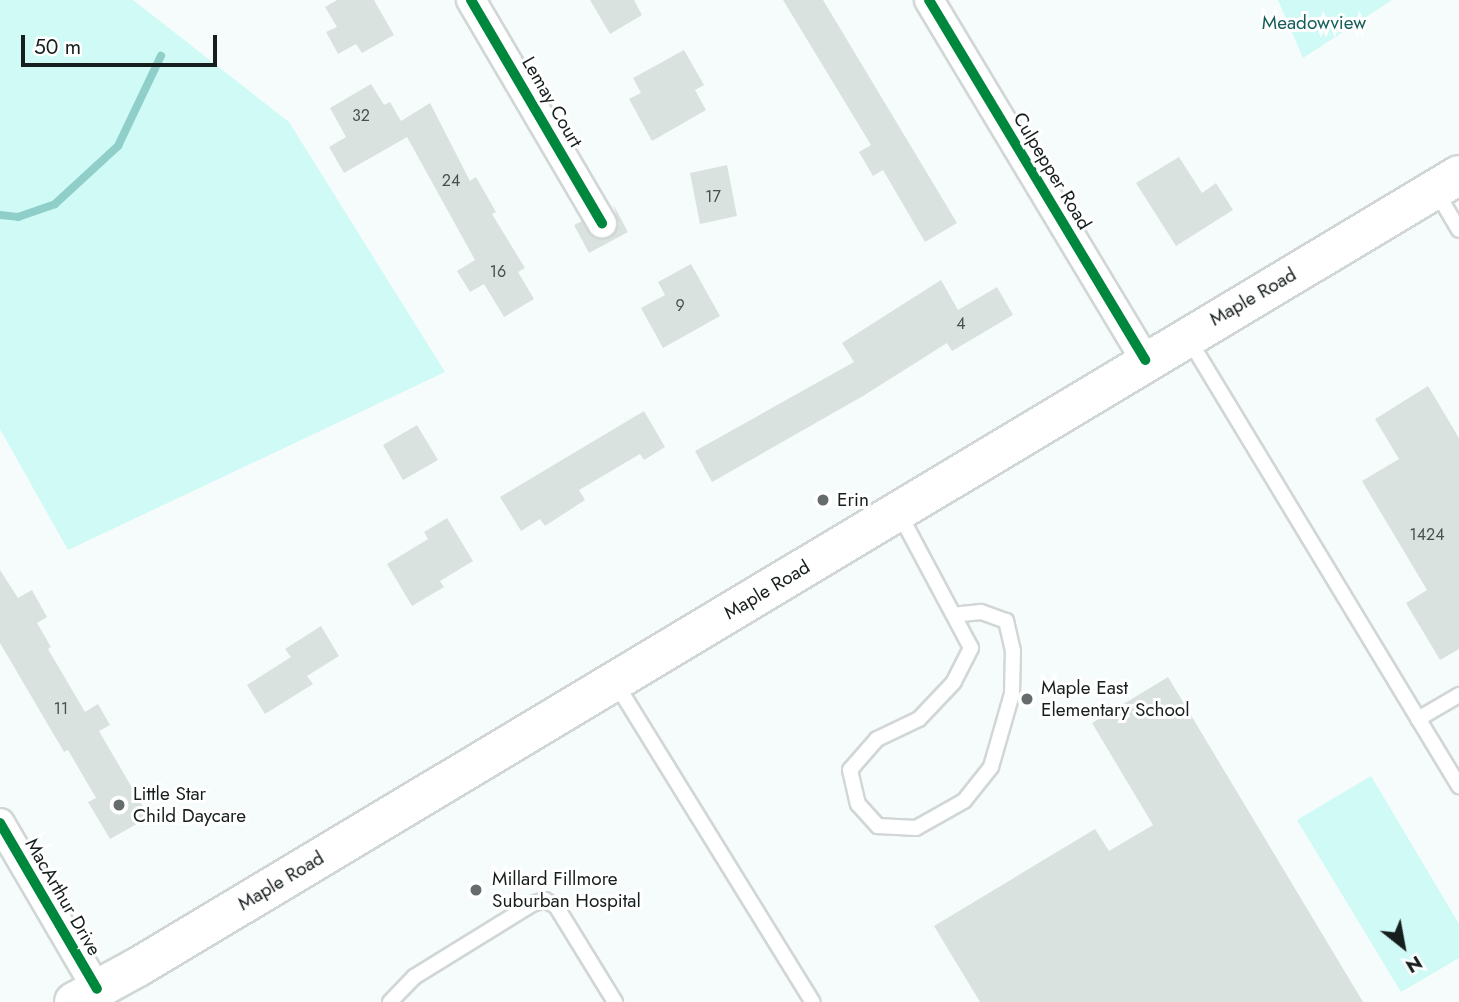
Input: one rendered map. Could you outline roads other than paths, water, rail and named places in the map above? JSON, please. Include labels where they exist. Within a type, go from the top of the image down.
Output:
[{"type":"main road","name":"Maple Road","points":[[93,998],[149,961],[1146,360],[1447,182]]},
{"type":"street","name":"Lemay Court","points":[[471,0],[602,223]]},
{"type":"street","name":"Culpepper Road","points":[[929,0],[1146,360]]},
{"type":"street","name":"MacArthur Drive","points":[[0,823],[93,998]]},
{"type":"lane","points":[[1447,182],[1459,230]]},
{"type":"lane","points":[[1187,336],[1459,786]]},
{"type":"lane","points":[[899,511],[971,648],[954,682],[919,719],[877,739],[850,770],[858,803],[878,826],[916,828],[964,801],[991,767],[1012,694],[1013,651],[1006,621],[981,612],[954,615]]},
{"type":"lane","points":[[614,681],[813,1002]]},
{"type":"lane","points":[[1418,719],[1459,695]]},
{"type":"lane","points":[[390,1002],[414,977],[532,904],[545,900],[556,906],[615,1002]]},
{"type":"waterway","points":[[0,215],[18,217],[55,204],[118,146],[161,56]]},
{"type":"place","name":"Erin","points":[[823,500]]},
{"type":"place","name":"Maple East Elementary School","points":[[1027,699]]},
{"type":"place","name":"Little Star Child Daycare","points":[[119,805]]},
{"type":"place","name":"Millard Fillmore Suburban Hospital","points":[[476,890]]},
{"type":"park label","name":"Meadowview","points":[[1314,23]]}]
